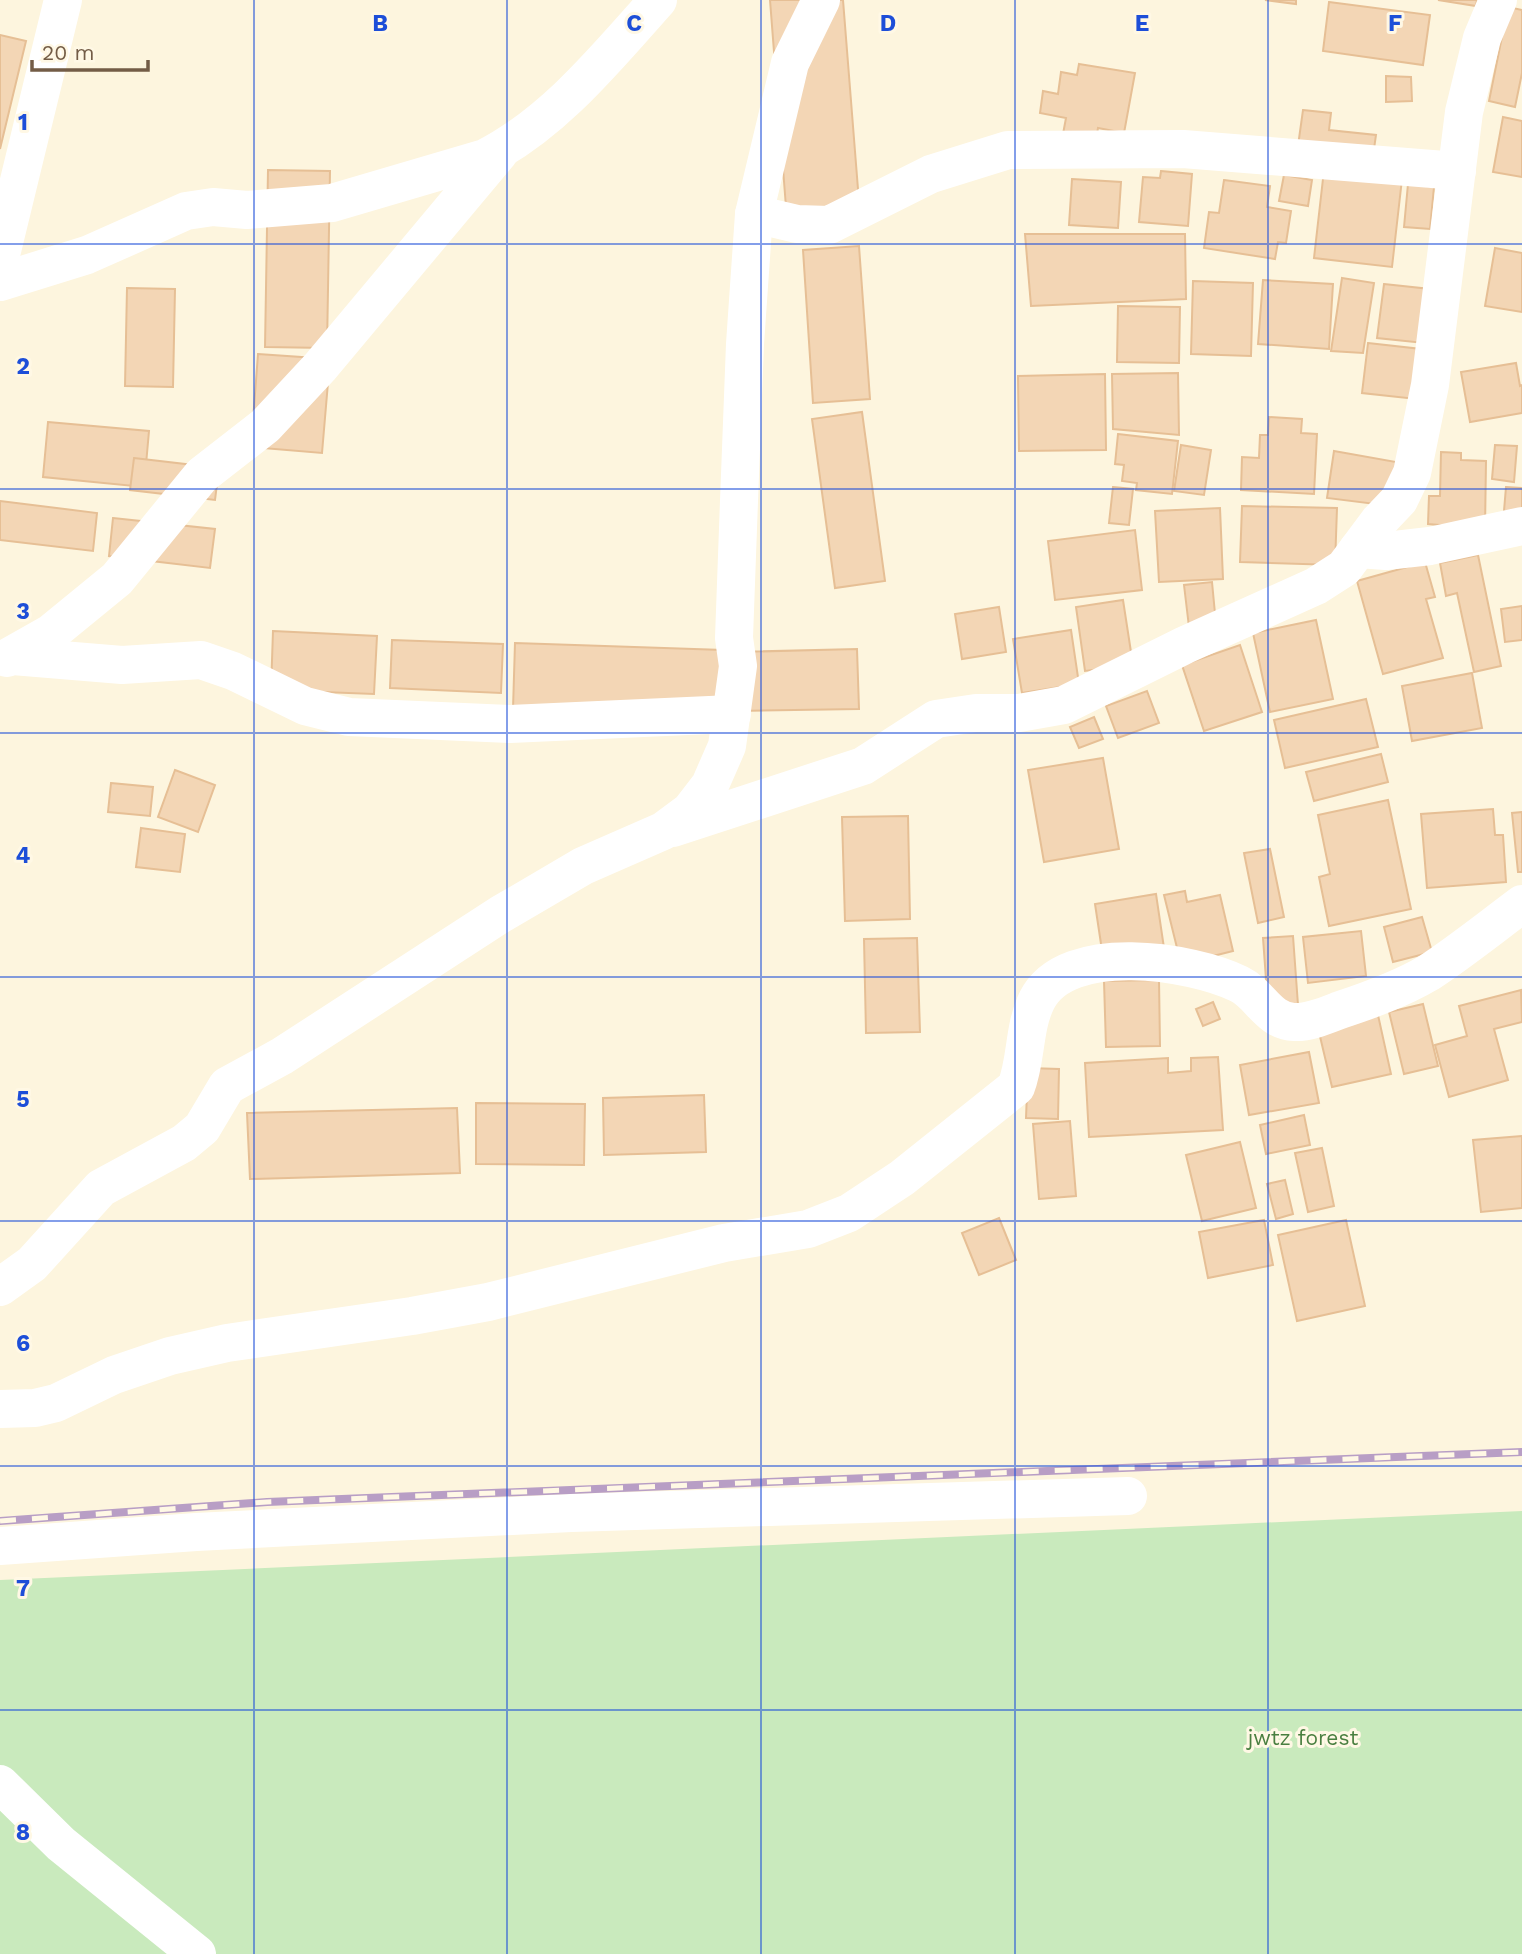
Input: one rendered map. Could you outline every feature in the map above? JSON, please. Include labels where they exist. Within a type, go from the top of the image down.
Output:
[{"type":"street","points":[[0,259],[63,0]]},
{"type":"street","points":[[6,658],[51,634],[117,579],[202,475],[265,426],[320,367],[503,149],[606,61],[658,0]]},
{"type":"street","points":[[663,831],[690,811],[710,785],[724,758],[738,666],[734,638],[738,501],[745,331],[754,215],[790,63],[821,0]]},
{"type":"street","points":[[0,1287],[32,1264],[101,1188],[184,1143],[202,1128],[227,1086],[282,1056],[501,914],[583,866],[663,831],[863,766],[936,719],[976,713],[1019,713],[1064,705],[1185,645],[1316,586],[1344,568],[1378,521],[1399,500],[1412,473],[1430,385],[1472,73],[1482,38],[1498,0]]},
{"type":"street","points":[[0,282],[87,255],[186,211],[332,203],[467,165],[503,149]]},
{"type":"street","points":[[754,215],[806,225],[829,225],[931,174],[1007,150],[1183,149],[1457,171]]},
{"type":"street","points":[[1359,549],[1387,551],[1430,547],[1522,526]]},
{"type":"street","points":[[6,658],[122,665],[201,660],[233,671],[305,706],[349,717],[510,724],[732,714]]},
{"type":"street","points":[[0,1409],[34,1408],[57,1403],[114,1376],[159,1360],[227,1343],[412,1317],[488,1302],[724,1243],[808,1229],[849,1213],[902,1178],[1016,1087],[1021,1074],[1030,1017],[1038,997],[1053,982],[1078,969],[1099,963],[1138,960],[1206,971],[1242,985],[1279,1020],[1296,1023],[1378,997],[1427,973],[1522,904]]},
{"type":"street","points":[[0,1546],[196,1532],[571,1513],[1128,1496]]},
{"type":"street","points":[[0,1784],[61,1843],[197,1954]]},
{"type":"green space","name":"jwtz forest","points":[[1522,1511],[1522,1954],[0,1954],[0,1580]]},
{"type":"building","points":[[770,0],[843,0],[861,227],[788,233]]},
{"type":"building","points":[[1265,0],[1296,0],[1296,4]]},
{"type":"building","points":[[1438,0],[1477,0],[1476,6]]},
{"type":"building","points":[[1329,2],[1430,15],[1423,65],[1323,51]]},
{"type":"building","points":[[1508,7],[1522,10],[1522,73],[1515,107],[1489,101]]},
{"type":"building","points":[[0,35],[26,41],[0,149]]},
{"type":"building","points":[[1079,64],[1135,73],[1124,133],[1098,128],[1096,140],[1063,134],[1066,118],[1040,113],[1043,91],[1058,94],[1061,72],[1077,75]]},
{"type":"building","points":[[1386,76],[1411,77],[1412,101],[1386,102]]},
{"type":"building","points":[[1303,110],[1331,113],[1329,130],[1376,135],[1372,163],[1297,153]]},
{"type":"building","points":[[1503,117],[1522,121],[1522,177],[1493,172]]},
{"type":"building","points":[[268,170],[330,171],[327,348],[265,347]]},
{"type":"building","points":[[1324,170],[1402,179],[1392,267],[1314,258]]},
{"type":"building","points":[[1161,171],[1192,174],[1188,226],[1139,222],[1143,177],[1160,178]]},
{"type":"building","points":[[1284,175],[1312,180],[1308,206],[1279,201]]},
{"type":"building","points":[[1072,179],[1121,182],[1118,228],[1069,225]]},
{"type":"building","points":[[1224,180],[1270,186],[1267,207],[1291,211],[1286,243],[1278,242],[1275,259],[1204,248],[1209,212],[1219,213]]},
{"type":"building","points":[[1408,184],[1434,187],[1430,229],[1404,227]]},
{"type":"building","points":[[1025,234],[1185,234],[1186,299],[1031,306]]},
{"type":"building","points":[[859,246],[870,399],[813,403],[803,250]]},
{"type":"building","points":[[1495,248],[1522,253],[1522,312],[1485,306]]},
{"type":"building","points":[[1342,278],[1374,283],[1363,353],[1331,351]]},
{"type":"building","points":[[1263,280],[1333,284],[1329,349],[1258,344]]},
{"type":"building","points":[[1193,281],[1253,283],[1251,356],[1191,354]]},
{"type":"building","points":[[1384,284],[1430,289],[1424,343],[1377,338]]},
{"type":"building","points":[[127,288],[175,289],[173,387],[125,386]]},
{"type":"building","points":[[1118,306],[1180,307],[1179,363],[1117,362]]},
{"type":"building","points":[[1368,343],[1421,349],[1416,399],[1362,393]]},
{"type":"building","points":[[258,354],[330,359],[322,453],[251,447]]},
{"type":"building","points":[[1516,363],[1520,386],[1522,385],[1522,413],[1470,422],[1461,372]]},
{"type":"building","points":[[1178,373],[1179,435],[1113,429],[1112,374]]},
{"type":"building","points":[[1105,374],[1106,450],[1019,451],[1018,376]]},
{"type":"building","points":[[862,412],[885,581],[835,588],[812,419]]},
{"type":"building","points":[[1269,417],[1302,419],[1301,433],[1317,434],[1314,494],[1241,490],[1242,457],[1259,458],[1260,435],[1268,435]]},
{"type":"building","points":[[48,422],[149,431],[144,487],[43,477]]},
{"type":"building","points":[[1118,434],[1178,441],[1172,494],[1136,490],[1137,483],[1122,481],[1124,465],[1115,464]]},
{"type":"building","points":[[1181,445],[1211,450],[1204,495],[1174,491]]},
{"type":"building","points":[[1495,445],[1517,446],[1514,482],[1492,479]]},
{"type":"building","points":[[1334,451],[1396,462],[1391,506],[1327,498]]},
{"type":"building","points":[[1441,452],[1461,453],[1461,460],[1486,461],[1485,529],[1428,524],[1429,496],[1440,496]]},
{"type":"building","points":[[134,458],[219,468],[215,500],[130,490]]},
{"type":"building","points":[[1113,487],[1133,489],[1129,525],[1109,523]]},
{"type":"building","points":[[1506,487],[1522,488],[1522,513],[1504,511]]},
{"type":"building","points":[[0,501],[97,513],[93,551],[0,540]]},
{"type":"building","points":[[1242,506],[1337,508],[1335,565],[1240,562]]},
{"type":"building","points":[[1220,508],[1223,579],[1159,582],[1155,511]]},
{"type":"building","points":[[113,518],[215,529],[210,568],[109,556]]},
{"type":"building","points":[[1135,530],[1142,590],[1055,600],[1048,541]]},
{"type":"building","points":[[1478,555],[1501,666],[1474,672],[1457,593],[1446,596],[1440,563]]},
{"type":"building","points":[[1425,562],[1435,597],[1426,599],[1443,658],[1383,674],[1357,581]]},
{"type":"building","points":[[1212,582],[1216,624],[1189,627],[1184,585]]},
{"type":"building","points":[[1123,600],[1133,665],[1085,671],[1076,607]]},
{"type":"building","points":[[1522,606],[1522,640],[1505,642],[1501,609]]},
{"type":"building","points":[[999,607],[1006,652],[962,659],[955,614]]},
{"type":"building","points":[[1316,620],[1333,699],[1270,712],[1253,633]]},
{"type":"building","points":[[1071,630],[1079,684],[1022,693],[1013,639]]},
{"type":"building","points":[[273,631],[377,636],[374,694],[271,690]]},
{"type":"building","points":[[392,640],[503,644],[501,693],[390,688]]},
{"type":"building","points":[[515,643],[723,650],[721,716],[513,709]]},
{"type":"building","points":[[1240,645],[1262,712],[1204,731],[1182,665]]},
{"type":"building","points":[[857,649],[859,709],[738,711],[737,652]]},
{"type":"building","points":[[1472,673],[1482,728],[1412,741],[1402,686]]},
{"type":"building","points":[[1147,691],[1159,723],[1118,738],[1106,706]]},
{"type":"building","points":[[1366,699],[1378,747],[1285,768],[1274,720]]},
{"type":"building","points":[[1094,717],[1103,739],[1079,748],[1070,727]]},
{"type":"building","points":[[1381,754],[1388,782],[1314,801],[1306,772]]},
{"type":"building","points":[[1103,758],[1119,849],[1044,862],[1028,770]]},
{"type":"building","points":[[175,770],[215,785],[198,832],[158,817]]},
{"type":"building","points":[[111,783],[153,787],[150,816],[108,812]]},
{"type":"building","points":[[1388,800],[1411,909],[1329,926],[1319,877],[1330,874],[1318,815]]},
{"type":"building","points":[[1493,809],[1495,835],[1503,835],[1506,882],[1427,888],[1421,814]]},
{"type":"building","points":[[1522,812],[1522,872],[1518,872],[1512,813]]},
{"type":"building","points":[[908,816],[910,919],[845,921],[842,817]]},
{"type":"building","points":[[141,828],[185,834],[180,872],[136,867]]},
{"type":"building","points":[[1270,849],[1284,917],[1258,923],[1244,853]]},
{"type":"building","points":[[1185,891],[1187,902],[1220,895],[1233,951],[1181,964],[1164,895]]},
{"type":"building","points":[[1156,894],[1164,948],[1103,957],[1095,904]]},
{"type":"building","points":[[1422,917],[1432,952],[1393,962],[1384,927]]},
{"type":"building","points":[[1361,931],[1366,976],[1308,983],[1303,937]]},
{"type":"building","points":[[1293,936],[1298,1005],[1268,1007],[1263,938]]},
{"type":"building","points":[[917,938],[920,1032],[866,1033],[864,939]]},
{"type":"building","points":[[1159,980],[1160,1046],[1106,1047],[1104,981]]},
{"type":"building","points":[[1521,990],[1522,1022],[1494,1029],[1508,1080],[1449,1097],[1435,1045],[1467,1036],[1459,1006]]},
{"type":"building","points":[[1213,1002],[1220,1019],[1203,1026],[1196,1009]]},
{"type":"building","points":[[1423,1004],[1438,1066],[1404,1074],[1389,1012]]},
{"type":"building","points":[[1378,1015],[1391,1074],[1332,1087],[1318,1028]]},
{"type":"building","points":[[1309,1052],[1319,1103],[1249,1115],[1240,1065]]},
{"type":"building","points":[[1218,1057],[1223,1130],[1089,1137],[1085,1063],[1168,1058],[1168,1073],[1191,1071],[1191,1058]]},
{"type":"building","points":[[1028,1068],[1059,1069],[1058,1119],[1026,1118]]},
{"type":"building","points":[[704,1095],[706,1152],[604,1155],[603,1098]]},
{"type":"building","points":[[476,1103],[585,1104],[584,1165],[476,1164]]},
{"type":"building","points":[[457,1108],[460,1173],[250,1179],[247,1113]]},
{"type":"building","points":[[1304,1115],[1310,1145],[1266,1154],[1260,1125]]},
{"type":"building","points":[[1070,1121],[1076,1196],[1039,1199],[1033,1124]]},
{"type":"building","points":[[1522,1136],[1522,1208],[1481,1212],[1473,1140]]},
{"type":"building","points":[[1240,1142],[1256,1208],[1202,1221],[1186,1155]]},
{"type":"building","points":[[1322,1148],[1334,1206],[1308,1212],[1295,1153]]},
{"type":"building","points":[[1285,1180],[1293,1214],[1276,1219],[1267,1184]]},
{"type":"building","points":[[999,1218],[1016,1260],[979,1275],[962,1233]]},
{"type":"building","points":[[1264,1220],[1273,1265],[1208,1278],[1199,1232]]},
{"type":"building","points":[[1346,1220],[1365,1306],[1297,1321],[1278,1235]]},
{"type":"railway","points":[[0,1521],[267,1502],[1522,1452]]}]
